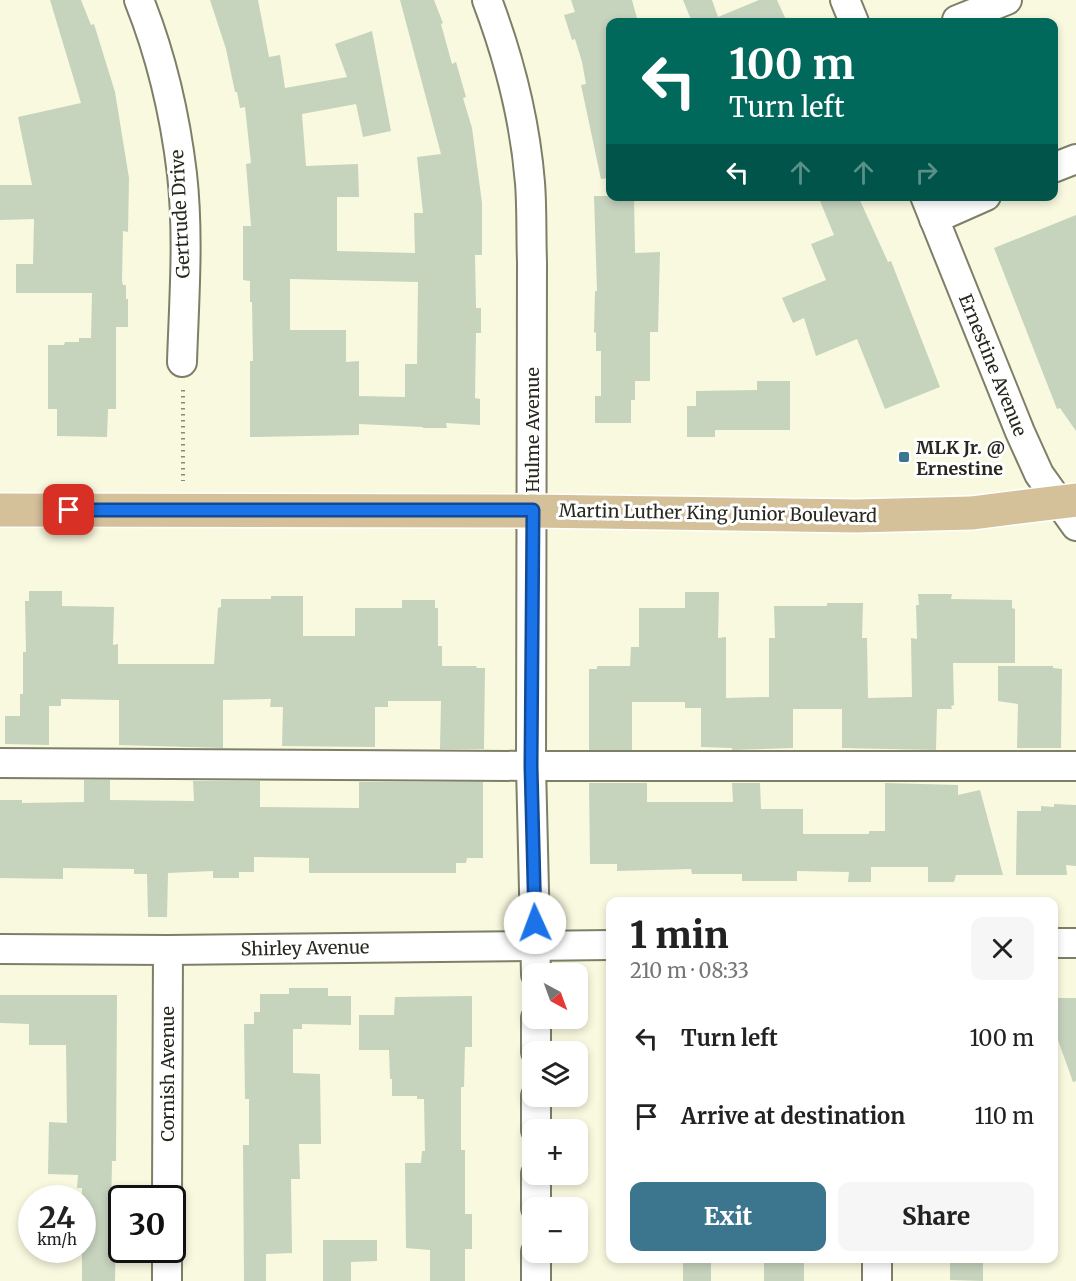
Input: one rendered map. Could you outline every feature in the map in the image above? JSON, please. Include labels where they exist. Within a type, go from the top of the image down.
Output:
[{"type":"main road","name":"Martin Luther King Junior Boulevard","points":[[0,510],[533,510],[880,516],[1070,510]]},
{"type":"street","name":"Gertrude Drive","points":[[140,0],[162,66],[182,175],[185,249],[182,362]]},
{"type":"street","name":"Hulme Avenue","points":[[487,0],[520,111],[530,182],[533,510],[531,766],[536,963]]},
{"type":"street","points":[[845,0],[852,18]]},
{"type":"street","points":[[962,18],[1007,0]]},
{"type":"street","points":[[1058,166],[1076,159]]},
{"type":"street","points":[[929,208],[962,201]]},
{"type":"street","name":"Ernestine Avenue","points":[[929,208],[1039,474],[1070,510]]},
{"type":"street","points":[[0,763],[1076,766]]},
{"type":"street","points":[[1058,943],[1076,943]]},
{"type":"street","name":"Shirley Avenue","points":[[0,949],[168,950],[606,945]]},
{"type":"street","name":"Cornish Avenue","points":[[167,1185],[168,950]]},
{"type":"street","points":[[167,1263],[167,1281]]},
{"type":"street","points":[[536,1263],[536,1281]]},
{"type":"street","points":[[877,1263],[877,1281]]},
{"type":"path","points":[[182,362],[183,511]]},
{"type":"building","points":[[50,0],[81,0],[91,25],[94,24],[115,92],[129,178],[128,232],[123,231],[122,281],[123,285],[126,285],[126,299],[128,299],[128,327],[116,327],[116,409],[108,409],[107,437],[57,436],[57,409],[48,409],[48,345],[64,345],[65,342],[79,342],[79,338],[91,338],[92,293],[16,293],[16,264],[33,264],[34,219],[0,220],[0,185],[32,185],[18,117],[81,103]]},
{"type":"building","points":[[210,0],[258,0],[269,57],[280,55],[285,88],[347,77],[335,44],[372,31],[391,131],[363,137],[356,104],[302,114],[306,166],[358,164],[359,197],[337,197],[337,251],[415,253],[414,213],[423,213],[417,157],[441,154],[400,0],[434,0],[443,23],[441,24],[452,64],[456,62],[466,97],[463,98],[472,128],[482,203],[482,255],[475,255],[476,308],[481,308],[481,333],[476,333],[475,398],[480,399],[480,425],[446,423],[447,428],[423,428],[359,424],[359,435],[250,437],[250,361],[253,361],[252,302],[250,302],[250,281],[243,280],[243,226],[251,226],[246,164],[251,163],[245,107],[240,108],[226,49]],"holes":[[[290,279],[418,282],[417,364],[405,364],[405,397],[359,396],[359,361],[346,362],[346,330],[290,330]]]},
{"type":"building","points":[[571,0],[632,0],[637,18],[606,18],[606,178],[601,179],[581,85],[586,84],[582,62],[564,15],[575,12]]},
{"type":"building","points":[[683,0],[712,0],[718,17],[759,0],[777,0],[785,18],[690,18]]},
{"type":"building","points":[[594,196],[606,196],[606,201],[634,201],[635,253],[660,252],[658,332],[650,332],[650,381],[635,381],[635,400],[631,400],[631,423],[595,423],[595,396],[601,396],[601,351],[596,351],[596,332],[594,333],[595,291],[597,291]]},
{"type":"building","points":[[820,201],[860,201],[888,262],[891,261],[940,387],[885,409],[857,339],[816,356],[804,318],[793,323],[782,298],[826,280],[811,244],[834,235]]},
{"type":"building","points":[[1076,215],[1076,431],[1060,408],[1057,409],[994,248]]},
{"type":"building","points":[[757,381],[790,381],[790,430],[715,430],[715,437],[687,437],[687,406],[696,406],[696,391],[757,390]]},
{"type":"building","points":[[29,591],[62,591],[62,606],[114,607],[113,645],[118,644],[118,664],[214,664],[218,608],[221,607],[221,599],[271,599],[271,596],[303,596],[303,636],[355,636],[355,608],[402,608],[402,600],[435,600],[435,608],[438,608],[438,646],[442,646],[442,666],[485,668],[484,749],[440,749],[441,701],[388,701],[388,707],[375,707],[375,747],[282,746],[283,707],[270,707],[271,699],[223,700],[223,748],[119,745],[119,700],[61,699],[61,706],[49,706],[49,745],[5,744],[5,716],[20,716],[20,694],[23,694],[23,652],[26,652],[25,601],[29,601]]},
{"type":"building","points":[[685,592],[719,592],[718,638],[726,637],[726,698],[769,697],[769,638],[775,638],[774,606],[863,603],[862,638],[867,638],[868,698],[912,697],[911,638],[917,639],[918,594],[952,594],[951,599],[1012,600],[1012,608],[1015,609],[1015,663],[953,663],[954,705],[951,706],[952,709],[937,709],[936,750],[842,748],[842,709],[793,709],[793,748],[732,750],[732,748],[701,747],[701,708],[685,708],[685,702],[632,702],[632,750],[589,750],[589,669],[597,669],[597,666],[630,666],[631,647],[639,647],[639,608],[685,608]]},
{"type":"building","points":[[998,666],[1053,666],[1053,668],[1062,669],[1061,748],[1017,748],[1018,704],[998,701]]},
{"type":"building","points":[[84,780],[110,780],[110,800],[194,801],[193,781],[260,781],[260,807],[359,808],[359,782],[483,782],[483,858],[467,858],[466,863],[456,863],[456,873],[309,873],[309,858],[254,857],[254,872],[239,872],[239,878],[213,878],[213,871],[168,873],[167,917],[148,917],[147,874],[134,874],[134,869],[63,868],[63,879],[0,878],[0,800],[22,800],[22,803],[84,802]]},
{"type":"building","points":[[589,783],[647,783],[647,802],[733,802],[732,783],[760,783],[761,809],[803,809],[803,834],[869,834],[869,831],[885,831],[885,783],[958,785],[958,795],[980,790],[1003,875],[956,875],[954,882],[928,882],[928,867],[871,867],[871,882],[848,882],[849,872],[797,871],[797,881],[742,881],[742,874],[692,874],[691,869],[617,871],[617,864],[590,864]]},
{"type":"building","points":[[1054,804],[1076,805],[1076,866],[1066,865],[1067,875],[1016,875],[1017,811],[1041,811],[1041,806],[1054,807]]},
{"type":"building","points":[[289,988],[328,988],[328,996],[351,996],[351,1025],[302,1024],[302,1029],[293,1029],[293,1073],[320,1074],[321,1144],[299,1144],[300,1179],[291,1179],[292,1253],[266,1254],[266,1281],[244,1281],[243,1145],[249,1145],[249,1099],[245,1099],[244,1024],[254,1024],[254,1012],[260,1012],[260,994],[289,994]]},
{"type":"building","points":[[0,995],[117,995],[116,1161],[112,1161],[112,1185],[108,1185],[108,1263],[115,1263],[115,1281],[82,1281],[82,1263],[96,1263],[96,1185],[77,1185],[78,1175],[48,1174],[49,1122],[67,1123],[66,1045],[29,1045],[29,1024],[0,1023]]},
{"type":"building","points":[[472,996],[472,1047],[465,1047],[464,1087],[461,1087],[461,1150],[465,1150],[465,1214],[472,1214],[472,1249],[465,1249],[465,1281],[430,1281],[430,1250],[406,1248],[405,1163],[421,1163],[422,1151],[425,1151],[424,1099],[417,1099],[417,1096],[392,1096],[389,1050],[359,1050],[359,1015],[394,1015],[395,997]]},
{"type":"building","points":[[1058,998],[1076,998],[1076,1081],[1073,1082],[1058,1040]]},
{"type":"building","points":[[323,1240],[377,1240],[377,1261],[351,1262],[351,1281],[323,1281]]},
{"type":"building","points":[[683,1263],[711,1263],[711,1281],[683,1281]]},
{"type":"building","points":[[764,1263],[804,1263],[804,1281],[764,1281]]},
{"type":"building","points":[[950,1263],[983,1263],[983,1281],[950,1280]]},
{"type":"place","name":"MLK Jr. @ Ernestine","points":[[904,457]]},
{"type":"route","points":[[69,510],[533,510],[531,766],[535,923]]}]
